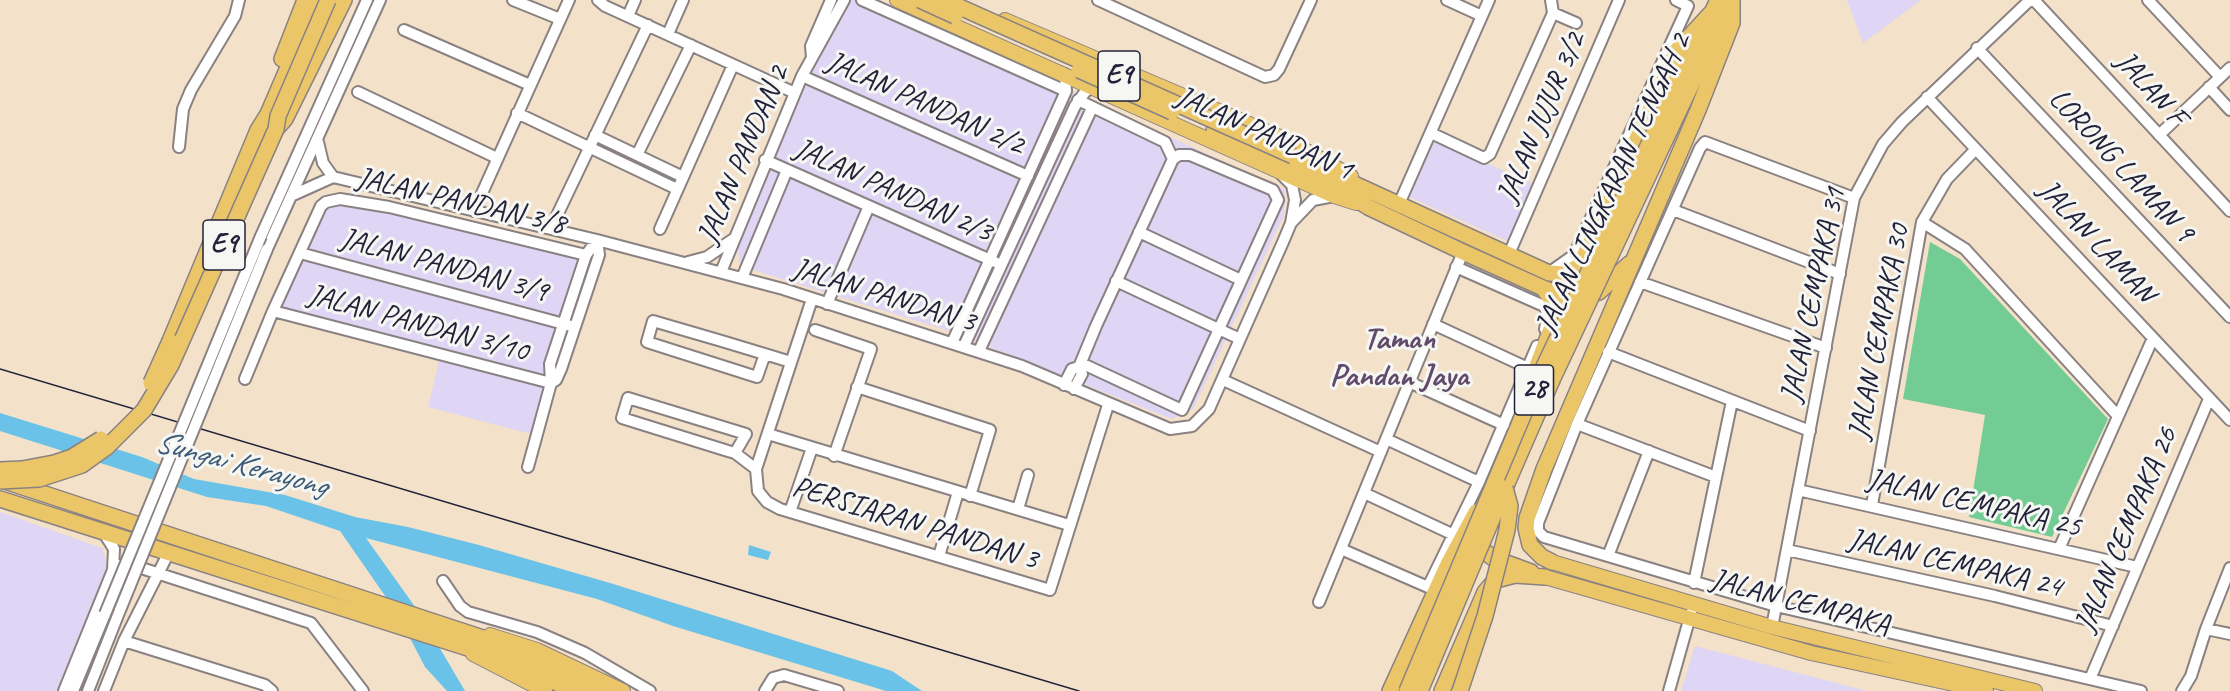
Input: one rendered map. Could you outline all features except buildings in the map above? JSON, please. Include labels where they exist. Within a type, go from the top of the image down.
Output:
[{"type":"highway","points":[[258,130],[261,111],[304,0]]},
{"type":"highway","name":"E9","points":[[0,470],[39,466],[72,457],[108,434],[148,388],[258,130],[268,114],[317,0]]},
{"type":"highway","name":"E9","points":[[0,480],[39,479],[82,465],[107,447],[144,410],[171,365],[276,129],[278,116],[328,0]]},
{"type":"highway","points":[[276,129],[285,119],[344,0]]},
{"type":"highway","name":"E9","points":[[920,0],[1341,190],[1370,199]]},
{"type":"highway","name":"E9","points":[[945,0],[1370,199]]},
{"type":"highway","points":[[1549,273],[1566,274],[1580,265],[1677,50],[1723,3],[1732,23],[1638,253],[1544,469],[1527,518],[1526,528],[1530,545],[1542,557],[1552,562]]},
{"type":"highway","name":"JALAN LINGKARAN TENGAH 2","points":[[1407,691],[1540,375],[1723,3]]},
{"type":"highway","name":"JALAN LINGKARAN TENGAH 2","points":[[1420,691],[1552,380],[1678,97],[1723,3]]},
{"type":"highway","name":"JALAN PANDAN 1","points":[[1370,199],[1399,204],[1549,273]]},
{"type":"highway","name":"JALAN PANDAN 1","points":[[1370,199],[1463,252],[1572,299],[1588,297],[1610,285],[1638,253]]},
{"type":"highway","points":[[1390,691],[1443,576],[1473,518],[1556,321],[1555,305],[1543,288]]},
{"type":"highway","name":"E9","points":[[0,480],[452,627],[531,657],[602,691]]},
{"type":"highway","points":[[1460,691],[1485,616],[1507,530],[1510,506],[1505,488]]},
{"type":"highway","points":[[0,499],[527,669],[576,691]]},
{"type":"highway","points":[[1473,518],[1479,543],[1484,551],[1493,558],[1545,577]]},
{"type":"highway","points":[[1442,691],[1485,592],[1491,585],[1496,580],[1515,575],[1545,577]]},
{"type":"main road","name":"JALAN PANDAN 1","points":[[897,0],[1334,196],[1370,199]]},
{"type":"main road","name":"JALAN PANDAN 1","points":[[956,0],[1084,52],[1287,140],[1348,174],[1370,199]]},
{"type":"main road","points":[[1069,76],[1073,62],[1084,52]]},
{"type":"main road","name":"JALAN CEMPAKA","points":[[1552,562],[1986,691]]},
{"type":"main road","name":"JALAN CEMPAKA","points":[[1545,577],[1688,620],[1811,653],[1940,679],[2035,691]]},
{"type":"main road","points":[[452,627],[508,638],[578,667],[623,691]]},
{"type":"main road","points":[[460,647],[545,691]]},
{"type":"street","points":[[179,147],[183,108],[234,15],[238,0]]},
{"type":"street","points":[[73,691],[261,236],[367,0]]},
{"type":"street","points":[[88,691],[267,249],[318,142],[380,0]]},
{"type":"street","points":[[513,0],[560,19]]},
{"type":"street","points":[[474,211],[569,0]]},
{"type":"street","points":[[598,0],[795,93]]},
{"type":"street","points":[[628,16],[635,0]]},
{"type":"street","points":[[668,34],[683,0]]},
{"type":"street","name":"JALAN PANDAN 2","points":[[812,57],[811,46],[831,0]]},
{"type":"street","name":"JALAN PANDAN 2","points":[[721,273],[765,160],[802,76],[844,0]]},
{"type":"street","points":[[862,0],[1066,91]]},
{"type":"street","points":[[945,21],[956,0]]},
{"type":"street","points":[[1098,0],[1124,5],[1265,77],[1274,75],[1279,69],[1311,0]]},
{"type":"street","points":[[1447,0],[1482,16]]},
{"type":"street","points":[[1399,204],[1489,0]]},
{"type":"street","points":[[1431,133],[1485,158],[1490,154],[1553,13],[1551,0]]},
{"type":"street","name":"JALAN JUJUR 3/2","points":[[1509,254],[1619,0]]},
{"type":"street","points":[[1549,273],[1574,255],[1688,6],[1676,0]]},
{"type":"street","name":"JALAN CEMPAKA 31","points":[[1772,627],[1854,198],[1883,144],[1977,48],[2032,0]]},
{"type":"street","name":"JALAN F","points":[[2032,0],[2230,211]]},
{"type":"street","points":[[2148,0],[2220,77]]},
{"type":"street","points":[[1553,13],[1576,23]]},
{"type":"street","points":[[551,228],[648,25]]},
{"type":"street","points":[[404,30],[530,85]]},
{"type":"street","points":[[637,155],[691,45]]},
{"type":"street","name":"LORONG LAMAN 9","points":[[1977,48],[2230,317]]},
{"type":"street","points":[[660,228],[733,64]]},
{"type":"street","points":[[2158,135],[2230,68]]},
{"type":"street","name":"JALAN PANDAN 2/2","points":[[802,76],[1028,176]]},
{"type":"street","name":"JALAN PANDAN 2/2","points":[[952,343],[1066,91],[1069,76]]},
{"type":"street","points":[[964,346],[1078,100],[1092,87]]},
{"type":"street","points":[[2209,87],[2230,110]]},
{"type":"street","points":[[358,92],[497,158]]},
{"type":"street","name":"JALAN LAMAN","points":[[1927,97],[2230,420]]},
{"type":"street","points":[[1078,100],[1165,142],[1173,159]]},
{"type":"street","points":[[979,351],[1092,108]]},
{"type":"street","points":[[517,113],[677,189]]},
{"type":"street","points":[[595,135],[681,177]]},
{"type":"street","points":[[1854,198],[1708,141],[1700,148],[1577,424],[1538,523],[1539,531],[1544,537],[1776,606],[2141,691]]},
{"type":"street","points":[[293,195],[333,177],[322,163],[318,142]]},
{"type":"street","name":"JALAN CEMPAKA 30","points":[[1872,505],[1922,222],[1947,179],[1976,149]]},
{"type":"street","points":[[1069,387],[1082,374],[1080,365],[1173,159],[1179,155],[1190,155],[1277,194],[1278,200],[1182,410],[1080,365]]},
{"type":"street","name":"JALAN PANDAN 2/3","points":[[765,160],[1001,265]]},
{"type":"street","points":[[740,278],[787,170]]},
{"type":"street","name":"JALAN PANDAN 3","points":[[333,177],[551,228],[740,278],[827,304],[979,351],[1108,405],[1170,429],[1179,430],[1192,426],[1209,409],[1291,223],[1295,200],[1292,185],[1276,170]]},
{"type":"street","points":[[389,207],[394,191]]},
{"type":"street","name":"JALAN PANDAN 3","points":[[1291,223],[1313,200],[1334,196]]},
{"type":"street","name":"JALAN PANDAN 3/8","points":[[300,253],[321,206],[326,202],[340,199],[389,207],[586,255]]},
{"type":"street","points":[[827,304],[869,206]]},
{"type":"street","points":[[1673,210],[1840,274]]},
{"type":"street","points":[[1922,222],[1965,249],[2118,416]]},
{"type":"street","points":[[1139,232],[1241,280]]},
{"type":"street","points":[[735,237],[731,263],[740,278]]},
{"type":"street","points":[[684,263],[707,257],[735,237]]},
{"type":"street","points":[[528,467],[551,383],[550,364],[586,255],[597,240]]},
{"type":"street","points":[[551,383],[556,380],[561,369],[575,327],[598,255],[597,240]]},
{"type":"street","points":[[1319,602],[1463,252]]},
{"type":"street","points":[[244,379],[300,253]]},
{"type":"street","name":"JALAN PANDAN 3/9","points":[[300,253],[575,327]]},
{"type":"street","points":[[1341,549],[1428,587],[1479,482],[1547,323],[1548,314],[1544,306],[1456,267]]},
{"type":"street","points":[[1116,281],[1240,339]]},
{"type":"street","points":[[1640,282],[1826,348]]},
{"type":"street","name":"PERSIARAN PANDAN 3","points":[[812,300],[756,470],[756,484],[762,496],[773,506],[1050,590],[1069,525]]},
{"type":"street","name":"JALAN PANDAN 3/10","points":[[273,311],[551,383]]},
{"type":"street","points":[[765,354],[757,377],[647,342],[653,321],[765,354],[791,363]]},
{"type":"street","points":[[1433,324],[1528,368]]},
{"type":"street","points":[[815,330],[871,348],[834,456]]},
{"type":"street","points":[[2059,549],[2152,338]]},
{"type":"street","points":[[1608,352],[1810,431]]},
{"type":"street","points":[[1222,380],[1381,452]]},
{"type":"street","points":[[1409,382],[1504,425]]},
{"type":"street","points":[[857,387],[990,430],[970,496]]},
{"type":"street","points":[[735,453],[746,434],[628,398],[622,418],[735,453],[756,470]]},
{"type":"street","name":"JALAN CEMPAKA 26","points":[[2090,680],[2210,399]]},
{"type":"street","points":[[1694,583],[1732,401]]},
{"type":"street","points":[[768,434],[834,456],[1069,525],[1108,405]]},
{"type":"street","points":[[1577,424],[1716,477]]},
{"type":"street","points":[[1386,439],[1479,482]]},
{"type":"street","points":[[790,512],[812,448]]},
{"type":"street","points":[[1608,556],[1649,451]]},
{"type":"street","points":[[1018,509],[1028,475]]},
{"type":"street","name":"JALAN CEMPAKA 25","points":[[1798,490],[2138,567]]},
{"type":"street","points":[[939,556],[958,492]]},
{"type":"street","points":[[1364,493],[1454,535]]},
{"type":"street","points":[[64,691],[113,570],[114,549],[103,532]]},
{"type":"street","name":"JALAN CEMPAKA 24","points":[[1787,550],[1995,596],[2113,626]]},
{"type":"street","points":[[104,691],[124,641],[169,552]]},
{"type":"street","points":[[113,570],[120,565],[132,565],[311,623],[363,691]]},
{"type":"street","points":[[2182,691],[2191,676],[2206,629],[2230,568]]},
{"type":"street","points":[[443,581],[460,606],[468,612],[547,636],[585,653],[643,689]]},
{"type":"street","points":[[1669,691],[1694,604]]},
{"type":"street","points":[[2206,629],[2230,634]]},
{"type":"street","points":[[124,641],[265,685],[272,691]]},
{"type":"street","points":[[765,691],[773,678],[784,675],[838,691]]},
{"type":"street","points":[[2191,676],[2192,691]]},
{"type":"shaded area","points":[[839,0],[873,0],[1285,190],[1284,215],[1193,409],[1172,419],[949,331],[740,266],[737,244]]},
{"type":"shaded area","points":[[1847,0],[1921,0],[1863,43]]},
{"type":"shaded area","points":[[1433,138],[1535,185],[1510,242],[1407,196]]},
{"type":"shaded area","points":[[334,203],[390,211],[581,257],[535,435],[428,407],[441,353],[278,309],[324,207]]},
{"type":"shaded area","points":[[0,512],[102,548],[108,568],[56,691],[0,691]]},
{"type":"shaded area","points":[[1695,646],[1867,691],[1681,691]]},
{"type":"green space","points":[[1930,242],[1960,259],[2108,419],[2052,537],[1969,517],[1985,415],[1903,399]]},
{"type":"water","points":[[0,413],[142,457],[194,479],[285,495],[355,517],[408,527],[479,545],[610,583],[892,671],[922,691],[886,691],[673,626],[597,599],[366,538],[418,611],[465,691],[447,691],[425,667],[397,613],[340,531],[266,506],[207,497],[0,431]]},
{"type":"water","points":[[749,545],[771,552],[768,560],[748,555]]},
{"type":"tram line","points":[[0,369],[1079,691]]},
{"type":"district","name":"Taman Pandan Jaya","points":[[1399,358]]},
{"type":"water label","name":"Sungai Kerayong","points":[[241,465]]}]
